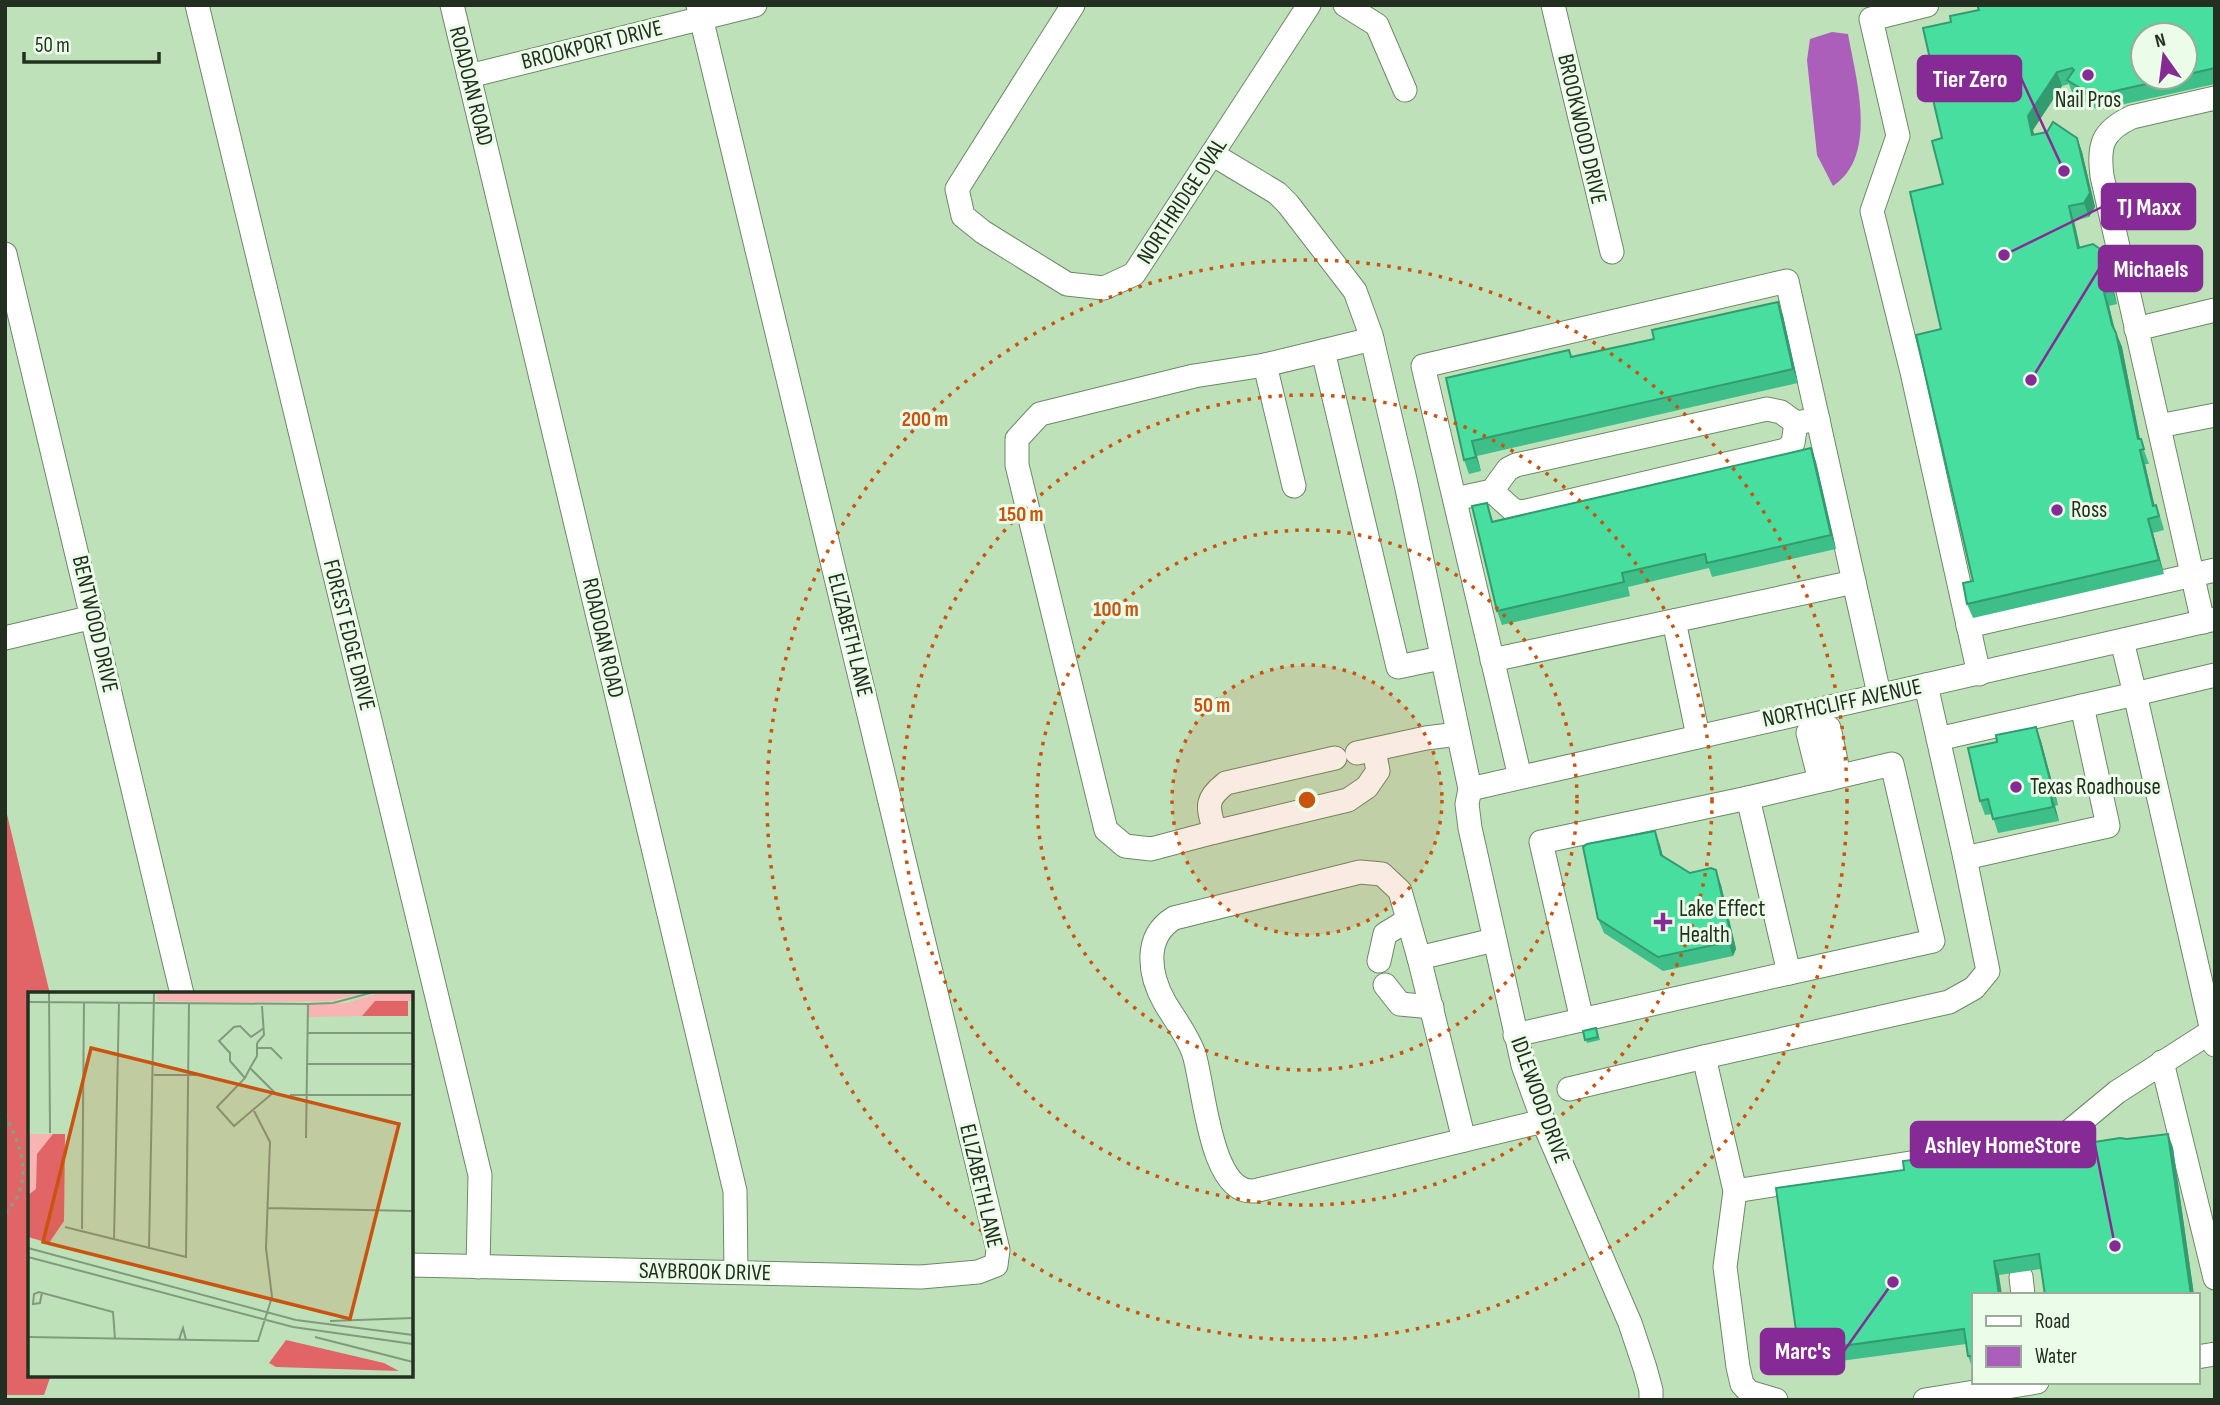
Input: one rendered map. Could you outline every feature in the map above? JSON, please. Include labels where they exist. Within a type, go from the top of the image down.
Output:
[{"type":"street","name":"FOREST EDGE DRIVE","points":[[197,5],[480,1175],[478,1267]]},
{"type":"street","name":"ROADOAN ROAD","points":[[452,5],[735,1191],[736,1272]]},
{"type":"street","name":"BROOKPORT DRIVE","points":[[469,76],[699,12],[755,5]]},
{"type":"street","name":"NORTHRIDGE OVAL","points":[[1073,5],[957,189],[963,216],[983,233],[1067,284],[1104,288],[1134,274],[1309,5]]},
{"type":"street","points":[[1345,5],[1377,25],[1405,90]]},
{"type":"street","name":"BROOKWOOD DRIVE","points":[[1553,5],[1612,252]]},
{"type":"street","points":[[1927,5],[1871,19],[1898,136],[1872,211],[1912,372],[1979,674]]},
{"type":"street","name":"ELIZABETH LANE","points":[[699,12],[998,1250],[996,1265]]},
{"type":"street","points":[[2209,621],[2192,575],[2099,154],[2107,135],[2132,117],[2215,98]]},
{"type":"street","name":"IDLEWOOD DRIVE","points":[[1212,154],[1277,192],[1288,204],[1355,291],[1372,339],[1406,484],[1470,789],[1467,813],[1515,1035],[1543,1121],[1630,1323],[1645,1368],[1651,1400]]},
{"type":"street","name":"BENTWOOD DRIVE","points":[[5,254],[182,992]]},
{"type":"street","points":[[1520,777],[1423,366],[1787,281],[1807,421],[1854,582],[1879,694]]},
{"type":"street","points":[[2136,328],[2215,310]]},
{"type":"street","points":[[1355,754],[1378,771],[1367,787],[1348,800],[1151,849],[1125,846],[1106,830],[1017,465],[1017,439],[1040,414],[1194,376],[1265,366],[1372,339]]},
{"type":"street","points":[[1323,351],[1398,667],[1441,658]]},
{"type":"street","points":[[1265,366],[1294,486]]},
{"type":"street","points":[[1455,499],[1492,491],[1508,469],[1516,465],[1714,421],[1768,410],[1807,421]]},
{"type":"street","points":[[2159,426],[2215,415]]},
{"type":"street","points":[[1492,491],[1513,510],[1522,512],[1786,450],[1807,421]]},
{"type":"street","points":[[1968,626],[2215,570]]},
{"type":"street","points":[[1492,660],[1854,582]]},
{"type":"street","points":[[5,638],[93,617]]},
{"type":"street","points":[[1674,621],[1698,736]]},
{"type":"street","name":"NORTHCLIFF AVENUE","points":[[1470,789],[1698,736],[1815,717],[1879,694],[2209,621]]},
{"type":"street","points":[[1735,1191],[2049,1141],[2065,1135],[2117,1092],[2162,1062],[2214,1035],[2122,641]]},
{"type":"street","points":[[1938,739],[2215,675]]},
{"type":"street","points":[[1569,1089],[1949,1002],[1974,988],[1988,971],[1926,685]]},
{"type":"street","points":[[1965,858],[2108,826],[2082,706]]},
{"type":"street","points":[[1815,717],[1808,733],[1817,769],[1829,779]]},
{"type":"street","points":[[1215,832],[1208,807],[1212,794],[1226,783],[1426,738],[1458,734]]},
{"type":"street","points":[[1515,1035],[1582,1020],[1789,973],[1933,941],[1892,764],[1541,842],[1582,1020]]},
{"type":"street","points":[[1748,798],[1789,973]]},
{"type":"street","points":[[1464,1140],[1432,1007],[1400,891],[1382,874],[1360,872],[1174,918],[1162,926],[1155,936],[1152,963],[1164,1000],[1194,1053],[1217,1158],[1234,1187],[1246,1192],[1254,1191],[1543,1121]]},
{"type":"street","points":[[1379,961],[1385,934],[1408,920]]},
{"type":"street","points":[[1419,958],[1494,940]]},
{"type":"street","points":[[1385,985],[1400,1004],[1432,1007]]},
{"type":"street","points":[[1704,1057],[1735,1191],[1725,1267],[1738,1367],[1742,1384],[1749,1392],[1776,1400]]},
{"type":"street","points":[[2162,1062],[2215,1278]]},
{"type":"street","name":"SAYBROOK DRIVE","points":[[413,1265],[921,1276],[978,1272],[996,1265]]},
{"type":"street","points":[[1925,1400],[2024,1384]]},
{"type":"path","points":[[5,1115],[15,1134],[24,1167],[24,1181],[19,1194],[5,1213]]},
{"type":"shaded area","points":[[5,806],[50,992],[28,992],[28,1377],[50,1377],[44,1395],[5,1395]]},
{"type":"water","points":[[1832,32],[1848,34],[1861,116],[1856,156],[1847,173],[1833,186],[1817,155],[1807,60],[1810,39]]},
{"type":"building","points":[[1977,5],[2215,5],[2215,68],[2199,72],[2199,21],[2129,21],[2129,88],[2093,96],[2067,80],[2074,70],[2072,68],[2057,72],[2028,116],[2032,135],[2047,132],[2053,122],[2077,138],[2090,193],[2084,203],[2069,206],[2078,248],[2093,244],[2103,251],[2111,277],[2112,290],[2104,292],[2116,333],[2138,439],[2141,439],[2144,449],[2140,450],[2153,506],[2156,505],[2159,516],[2148,519],[2159,560],[1967,604],[1963,583],[1973,581],[1916,335],[1941,329],[1910,192],[1943,184],[1932,141],[1942,138],[1929,82],[1935,81],[1923,28],[1951,22],[1950,16],[1979,10]]},
{"type":"building","points":[[1778,302],[1793,369],[1472,441],[1476,457],[1464,460],[1446,378],[1569,350],[1571,357],[1654,339],[1652,330]]},
{"type":"building","points":[[1811,448],[1831,535],[1707,563],[1705,554],[1622,573],[1624,582],[1497,611],[1472,506],[1487,503],[1492,522]]},
{"type":"building","name":"Texas Roadhouse","points":[[2036,727],[2053,791],[2050,791],[2053,807],[1993,819],[1988,799],[1980,801],[1968,748],[1997,742],[1996,735]]},
{"type":"building","points":[[1655,831],[1661,855],[1690,873],[1711,868],[1716,870],[1731,935],[1728,942],[1658,957],[1598,919],[1583,847]]},
{"type":"building","points":[[1596,1028],[1598,1037],[1585,1040],[1583,1031]]},
{"type":"building","points":[[2168,1134],[2191,1293],[2045,1293],[2039,1254],[1994,1261],[1999,1293],[1972,1293],[1972,1356],[1968,1356],[1964,1329],[1799,1352],[1776,1188],[1904,1170],[1903,1161],[1979,1151],[1980,1160]]},
{"type":"place","name":"Nail Pros","points":[[2088,75]]},
{"type":"place","name":"Tier Zero","points":[[2064,171]]},
{"type":"place","name":"TJ Maxx","points":[[2004,255]]},
{"type":"place","name":"Michaels","points":[[2031,380]]},
{"type":"place","name":"Ross","points":[[2057,510]]},
{"type":"place","name":"Texas Roadhouse","points":[[2016,787]]},
{"type":"place","name":"Lake Effect Health","points":[[1663,922]]},
{"type":"place","name":"Ashley HomeStore","points":[[2115,1246]]},
{"type":"place","name":"Marc's","points":[[1893,1282]]}]
